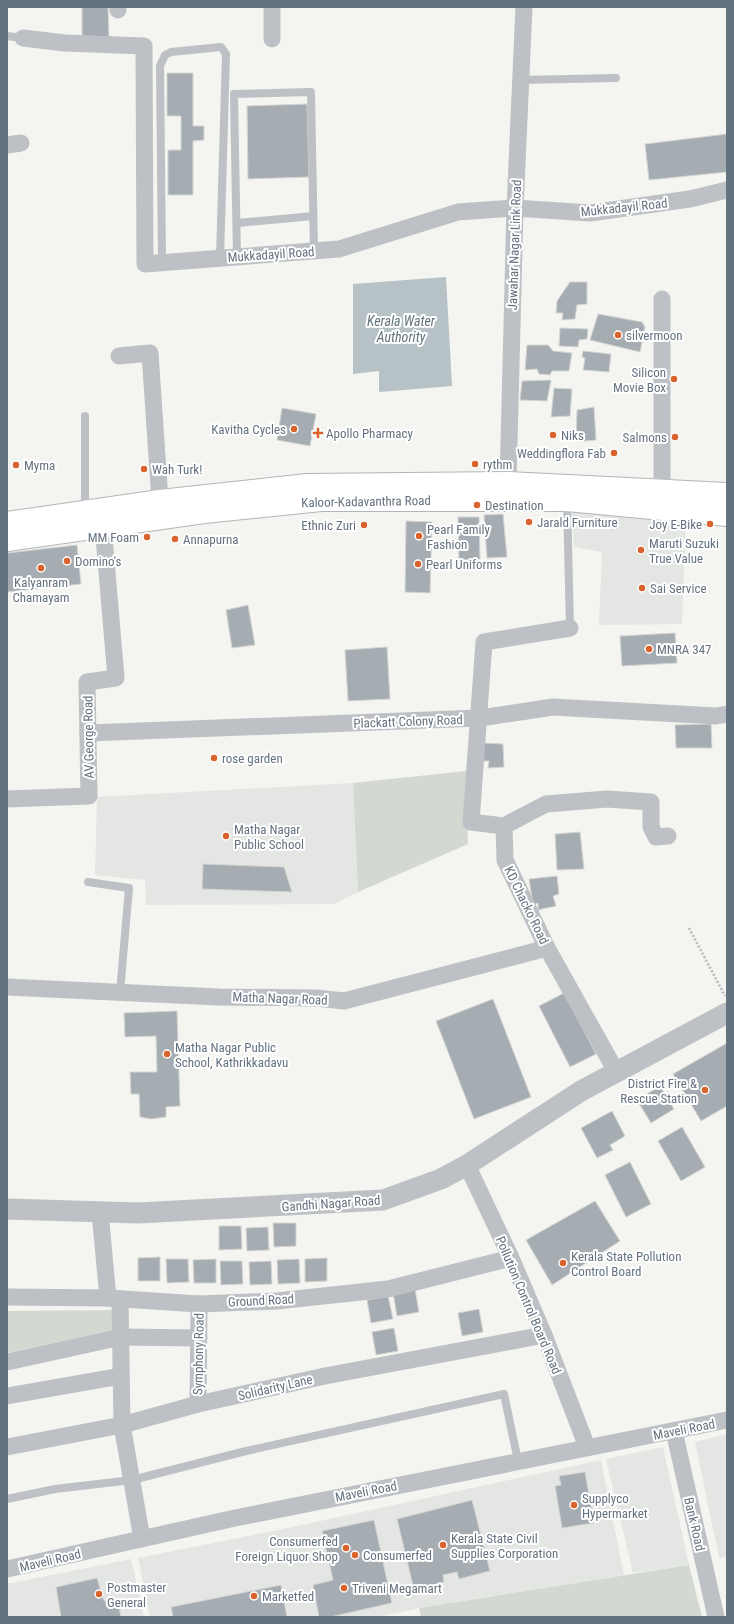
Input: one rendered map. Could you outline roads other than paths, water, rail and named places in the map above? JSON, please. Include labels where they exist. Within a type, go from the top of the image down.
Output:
[{"type":"main road","name":"Kaloor-Kadavanthra Road","points":[[7,523],[94,519],[271,497],[307,485],[508,483],[727,494]]},
{"type":"main road","name":"Kaloor-Kadavanthra Road","points":[[7,540],[160,502],[271,497],[321,500],[567,500],[727,514]]},
{"type":"street","points":[[272,7],[272,39]]},
{"type":"street","name":"Jawahar Nagar Link Road","points":[[508,483],[515,208],[524,7]]},
{"type":"street","name":"Mukkadayil Road","points":[[15,37],[65,43],[144,46],[145,264],[339,249],[458,212],[515,208],[590,213],[690,199],[727,190]]},
{"type":"street","points":[[662,299],[662,490]]},
{"type":"street","points":[[119,356],[150,353],[160,502]]},
{"type":"street","name":"AV George Road","points":[[7,799],[89,796],[87,682],[116,678],[94,519]]},
{"type":"street","points":[[570,628],[484,642],[480,718],[471,822],[504,826],[546,804],[607,799],[652,802],[651,827],[656,837],[668,836]]},
{"type":"street","name":"Plackatt Colony Road","points":[[88,733],[480,718],[553,707],[716,716],[727,714]]},
{"type":"street","name":"KD Chacko Road","points":[[504,826],[505,860],[547,948],[617,1072]]},
{"type":"street","name":"Matha Nagar Road","points":[[7,987],[218,997],[316,998],[344,1001],[547,948]]},
{"type":"street","name":"Gandhi Nagar Road","points":[[7,1208],[138,1213],[383,1200],[441,1179],[466,1165],[581,1091],[727,1013]]},
{"type":"street","name":"Pollution Control Board Road","points":[[466,1165],[511,1258],[544,1335],[587,1447]]},
{"type":"street","points":[[100,1212],[122,1337],[122,1425],[142,1539]]},
{"type":"street","name":"Ground Road","points":[[7,1297],[114,1298],[199,1304],[277,1301],[388,1289],[511,1258]]},
{"type":"street","name":"Symphony Road","points":[[198,1404],[199,1304]]},
{"type":"street","name":"Solidarity Lane","points":[[7,1447],[122,1425],[198,1404],[325,1376],[544,1335]]},
{"type":"street","points":[[7,1362],[122,1337],[199,1338]]},
{"type":"street","points":[[7,1396],[121,1376]]},
{"type":"street","name":"Maveli Road","points":[[7,1569],[235,1518],[587,1447],[674,1432],[727,1420]]},
{"type":"street","name":"Bank Road","points":[[674,1432],[716,1617]]},
{"type":"lane","points":[[162,262],[160,66],[165,55],[171,52],[222,48],[226,54],[220,258]]},
{"type":"lane","points":[[521,80],[616,78]]},
{"type":"lane","points":[[237,257],[234,94],[311,92],[314,251]]},
{"type":"lane","points":[[236,223],[313,216]]},
{"type":"lane","points":[[85,416],[94,519]]},
{"type":"lane","points":[[567,500],[570,628]]},
{"type":"lane","points":[[88,882],[129,888],[120,992]]},
{"type":"lane","points":[[7,1499],[55,1489],[132,1480],[246,1451],[504,1394],[518,1461]]},
{"type":"water","name":"Kerala Water Authority","points":[[446,277],[452,386],[379,392],[379,371],[353,374],[353,284]]},
{"type":"place","name":"silvermoon","points":[[618,335]]},
{"type":"place","name":"Silicon Movie Box","points":[[674,379]]},
{"type":"place","name":"Kavitha Cycles","points":[[294,429]]},
{"type":"place","name":"Apollo Pharmacy","points":[[318,433]]},
{"type":"place","name":"Niks","points":[[553,435]]},
{"type":"place","name":"Salmons","points":[[675,437]]},
{"type":"place","name":"Weddingflora Fab","points":[[614,453]]},
{"type":"place","name":"rythm","points":[[475,464]]},
{"type":"place","name":"Myma","points":[[16,465]]},
{"type":"place","name":"Wah Turk!","points":[[144,469]]},
{"type":"place","name":"Destination","points":[[477,505]]},
{"type":"place","name":"Jarald Furniture","points":[[529,522]]},
{"type":"place","name":"Joy E-Bike","points":[[710,524]]},
{"type":"place","name":"Ethnic Zuri","points":[[364,525]]},
{"type":"place","name":"Pearl Family Fashion","points":[[419,536]]},
{"type":"place","name":"MM Foam","points":[[147,537]]},
{"type":"place","name":"Annapurna","points":[[175,539]]},
{"type":"place","name":"Maruti Suzuki True Value","points":[[641,550]]},
{"type":"place","name":"Domino's","points":[[67,561]]},
{"type":"place","name":"Pearl Uniforms","points":[[418,564]]},
{"type":"place","name":"Kalyanram Chamayam","points":[[41,568]]},
{"type":"place","name":"Sai Service","points":[[642,588]]},
{"type":"place","name":"MNRA 347","points":[[649,649]]},
{"type":"place","name":"rose garden","points":[[214,758]]},
{"type":"place","name":"Matha Nagar Public School","points":[[226,836]]},
{"type":"place","name":"Matha Nagar Public School, Kathrikkadavu","points":[[167,1054]]},
{"type":"place","name":"District Fire & Rescue Station","points":[[705,1090]]},
{"type":"place","name":"Kerala State Pollution Control Board","points":[[563,1263]]},
{"type":"place","name":"Supplyco Hypermarket","points":[[574,1505]]},
{"type":"place","name":"Kerala State Civil Supplies Corporation","points":[[443,1545]]},
{"type":"place","name":"Consumerfed Foreign Liquor Shop","points":[[346,1548]]},
{"type":"place","name":"Consumerfed","points":[[355,1555]]},
{"type":"place","name":"Triveni Megamart","points":[[344,1588]]},
{"type":"place","name":"Postmaster General","points":[[99,1594]]},
{"type":"place","name":"Marketfed","points":[[254,1596]]}]
